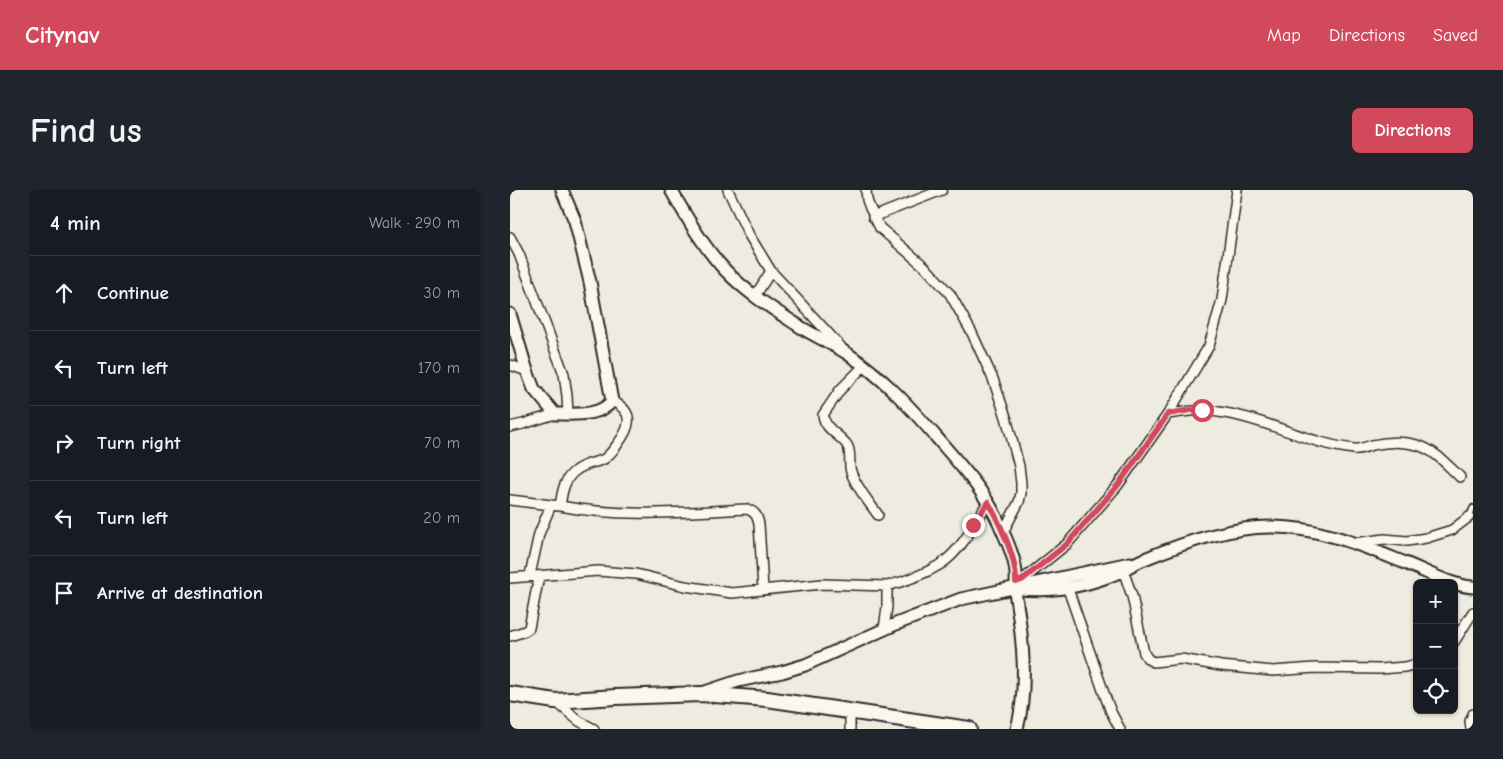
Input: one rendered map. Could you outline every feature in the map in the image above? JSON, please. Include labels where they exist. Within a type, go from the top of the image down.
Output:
[{"type":"main road","points":[[510,694],[555,700],[701,694],[767,699],[969,729]]},
{"type":"street","points":[[510,427],[555,414],[599,411],[608,407],[612,401],[590,282],[575,221],[562,190]]},
{"type":"street","points":[[671,190],[710,252],[727,272],[755,296],[802,328],[846,352],[890,387],[912,409],[969,475],[988,502],[1003,532],[1016,572],[1015,585],[1023,660],[1021,706],[1017,729]]},
{"type":"street","points":[[728,190],[749,235],[771,271],[846,352]]},
{"type":"street","points":[[866,190],[867,200],[873,217],[880,228],[925,267],[950,294],[972,333],[993,379],[1006,417],[1020,473],[1021,493],[1019,502],[1003,532]]},
{"type":"street","points":[[873,217],[942,190]]},
{"type":"street","points":[[1015,585],[1067,544],[1118,485],[1168,414],[1209,346],[1222,300],[1237,190]]},
{"type":"street","points":[[510,237],[519,254],[564,374],[568,414]]},
{"type":"street","points":[[755,296],[771,271]]},
{"type":"street","points":[[510,314],[526,371],[534,389],[555,414]]},
{"type":"street","points":[[510,365],[526,371]]},
{"type":"street","points":[[865,366],[840,390],[823,415],[827,428],[846,443],[849,449],[851,473],[878,515]]},
{"type":"street","points":[[510,636],[529,628],[539,534],[556,506],[564,486],[575,470],[605,459],[628,429],[630,422],[626,413],[619,404],[612,401]]},
{"type":"street","points":[[1168,414],[1190,410],[1226,413],[1320,442],[1356,450],[1385,442],[1413,444],[1438,456],[1460,477]]},
{"type":"street","points":[[510,500],[593,512],[615,513],[696,513],[746,509],[757,515],[759,524],[762,589]]},
{"type":"street","points":[[510,578],[598,571],[636,574],[685,586],[732,593],[822,584],[887,586],[923,574],[942,563],[957,549],[988,502]]},
{"type":"street","points":[[1353,543],[1376,540],[1407,541],[1426,538],[1452,530],[1471,513]]},
{"type":"street","points":[[1015,585],[1033,590],[1068,588],[1107,577],[1167,550],[1218,534],[1271,527],[1310,531],[1353,543],[1464,586],[1473,587]]},
{"type":"street","points":[[701,694],[738,680],[782,672],[805,665],[884,629],[961,599],[1015,585],[1137,562]]},
{"type":"street","points":[[1123,570],[1132,596],[1144,653],[1151,661],[1180,659],[1222,666],[1273,670],[1324,668],[1380,669],[1413,665]]},
{"type":"street","points":[[1426,572],[1436,579]]},
{"type":"street","points":[[884,629],[887,586]]},
{"type":"street","points":[[1068,588],[1108,704],[1120,729]]},
{"type":"street","points":[[1458,588],[1473,593]]},
{"type":"street","points":[[1458,636],[1473,612]]},
{"type":"street","points":[[555,700],[579,721],[594,729]]},
{"type":"street","points":[[850,711],[850,729]]},
{"type":"street","points":[[1471,729],[1470,721],[1473,714]]},
{"type":"route","points":[[973,525],[988,502],[1006,541],[1016,572],[1016,582],[1022,580],[1067,544],[1118,485],[1168,414],[1202,410]]}]
